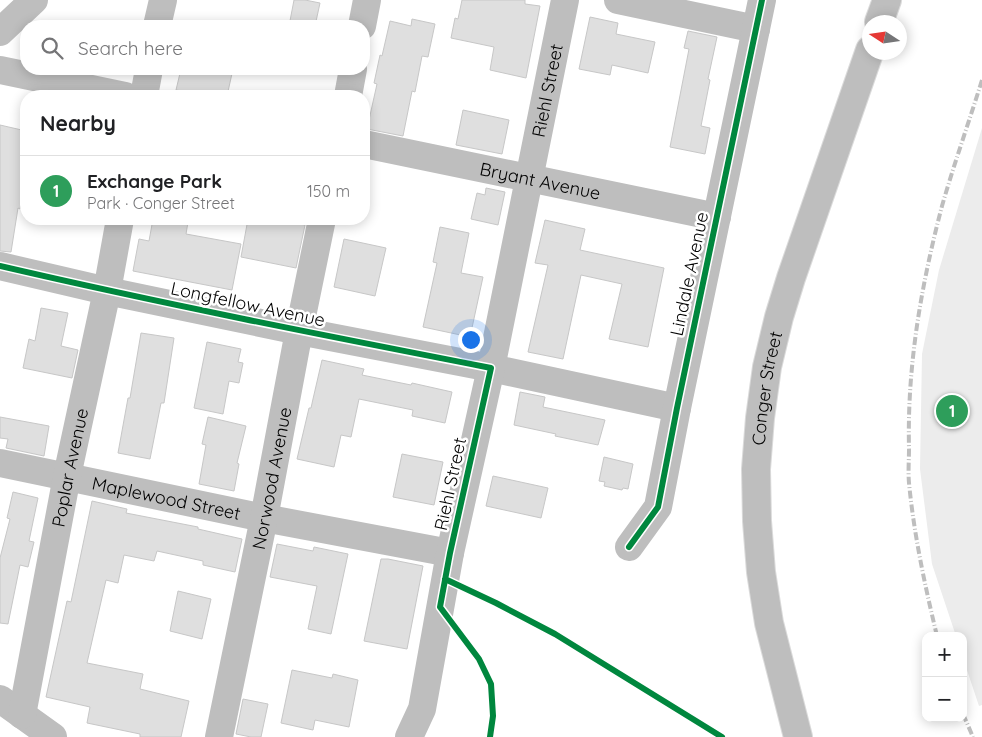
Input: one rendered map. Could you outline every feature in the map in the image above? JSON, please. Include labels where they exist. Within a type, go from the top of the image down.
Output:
[{"type":"street","points":[[0,32],[34,0]]},
{"type":"street","points":[[159,20],[163,0]]},
{"type":"street","points":[[363,20],[367,0]]},
{"type":"street","name":"Riehl Street","points":[[408,737],[422,709],[450,553],[491,368],[565,0]]},
{"type":"street","points":[[618,0],[756,28]]},
{"type":"street","name":"Lindale Avenue","points":[[630,547],[658,507],[762,0]]},
{"type":"street","points":[[881,15],[886,0]]},
{"type":"street","name":"Conger Street","points":[[798,737],[770,623],[761,572],[756,521],[756,478],[760,418],[767,367],[779,317],[867,60]]},
{"type":"street","points":[[0,70],[20,74]]},
{"type":"street","points":[[24,75],[96,90]]},
{"type":"street","points":[[145,90],[148,75]]},
{"type":"street","points":[[349,90],[352,75]]},
{"type":"street","name":"Bryant Avenue","points":[[370,145],[717,217]]},
{"type":"street","name":"Poplar Avenue","points":[[22,715],[67,476],[107,291],[119,225]]},
{"type":"street","name":"Norwood Avenue","points":[[219,737],[321,225]]},
{"type":"street","name":"Longfellow Avenue","points":[[0,266],[107,291],[491,368],[677,408]]},
{"type":"street","name":"Maplewood Street","points":[[0,463],[264,518],[450,553]]},
{"type":"street","points":[[0,699],[53,737]]},
{"type":"shaded area","points":[[982,128],[982,705],[979,706],[967,670],[967,632],[955,632],[932,564],[920,469],[922,354],[939,270]]},
{"type":"building","points":[[294,0],[320,3],[316,20],[290,20]]},
{"type":"building","points":[[462,0],[525,0],[525,4],[540,6],[526,78],[490,70],[494,47],[451,38],[455,18],[458,19]]},
{"type":"building","points":[[590,17],[618,23],[616,34],[655,42],[648,73],[612,65],[610,75],[579,69]]},
{"type":"building","points":[[412,19],[435,24],[428,57],[422,56],[415,92],[412,91],[403,136],[370,130],[370,116],[377,84],[374,83],[390,21],[411,26]]},
{"type":"building","points":[[688,31],[717,37],[701,126],[710,128],[705,154],[670,147],[689,49],[684,48]]},
{"type":"building","points":[[180,75],[232,75],[228,90],[176,90]]},
{"type":"building","points":[[463,110],[509,120],[502,154],[456,145]]},
{"type":"building","points":[[0,125],[20,130],[20,209],[18,208],[11,252],[0,251]]},
{"type":"building","points":[[486,188],[505,192],[498,225],[471,219],[477,193],[485,195]]},
{"type":"building","points":[[545,220],[585,229],[580,250],[664,268],[648,347],[609,339],[622,284],[581,275],[563,359],[528,352],[548,265],[535,263]]},
{"type":"building","points":[[152,225],[188,225],[186,234],[241,244],[232,290],[133,271],[139,239],[149,241]]},
{"type":"building","points":[[247,225],[305,225],[296,268],[241,257]]},
{"type":"building","points":[[440,227],[469,233],[461,273],[483,277],[470,337],[423,327],[437,263],[433,262]]},
{"type":"building","points":[[344,239],[386,248],[375,296],[334,287]]},
{"type":"building","points":[[41,308],[68,313],[61,346],[78,350],[72,378],[23,368],[29,339],[35,341]]},
{"type":"building","points":[[141,333],[174,338],[164,403],[161,403],[150,459],[118,453]]},
{"type":"building","points":[[207,342],[241,349],[238,362],[243,363],[239,383],[229,381],[223,414],[194,408]]},
{"type":"building","points":[[322,360],[364,369],[362,375],[452,392],[445,423],[412,416],[413,410],[359,399],[351,437],[341,435],[334,467],[297,459]]},
{"type":"building","points":[[520,392],[545,397],[543,407],[605,420],[598,445],[514,425]]},
{"type":"building","points":[[0,417],[49,426],[44,456],[6,448],[8,439],[0,438]]},
{"type":"building","points":[[208,417],[246,426],[237,463],[239,464],[234,491],[199,484],[206,445],[202,444]]},
{"type":"building","points":[[402,454],[443,462],[434,505],[393,497]]},
{"type":"building","points":[[604,457],[633,464],[628,489],[623,488],[622,490],[604,486],[605,482],[599,481]]},
{"type":"building","points":[[493,476],[548,488],[541,518],[486,506]]},
{"type":"building","points":[[13,492],[38,498],[29,541],[34,542],[28,567],[20,565],[8,624],[0,623],[0,558],[10,519],[7,518]]},
{"type":"building","points":[[92,501],[127,509],[126,513],[198,527],[198,529],[242,539],[235,572],[203,565],[203,561],[157,551],[154,561],[124,555],[118,583],[106,580],[87,663],[143,674],[140,689],[189,701],[181,737],[140,737],[140,734],[87,723],[90,707],[46,697],[67,601],[71,602]]},
{"type":"building","points":[[277,544],[313,551],[314,547],[348,554],[331,634],[308,629],[317,586],[270,577]]},
{"type":"building","points":[[381,559],[423,566],[407,649],[364,641]]},
{"type":"building","points":[[178,591],[211,599],[202,639],[170,631]]},
{"type":"building","points":[[292,670],[332,678],[333,674],[358,680],[349,727],[315,720],[313,730],[281,723]]},
{"type":"building","points":[[243,699],[268,704],[261,737],[236,734]]},
{"type":"railway","points":[[936,632],[920,560],[909,483],[910,387],[917,326],[934,236],[982,80]]},
{"type":"railway","points":[[966,722],[973,737]]},
{"type":"cycle path","points":[[629,547],[658,507],[762,0]]},
{"type":"cycle path","points":[[0,266],[184,307],[491,368],[440,607],[479,659],[491,684],[493,716],[490,737]]},
{"type":"cycle path","points":[[445,579],[555,634],[722,737]]},
{"type":"place","name":"Exchange Park","points":[[952,411]]}]
